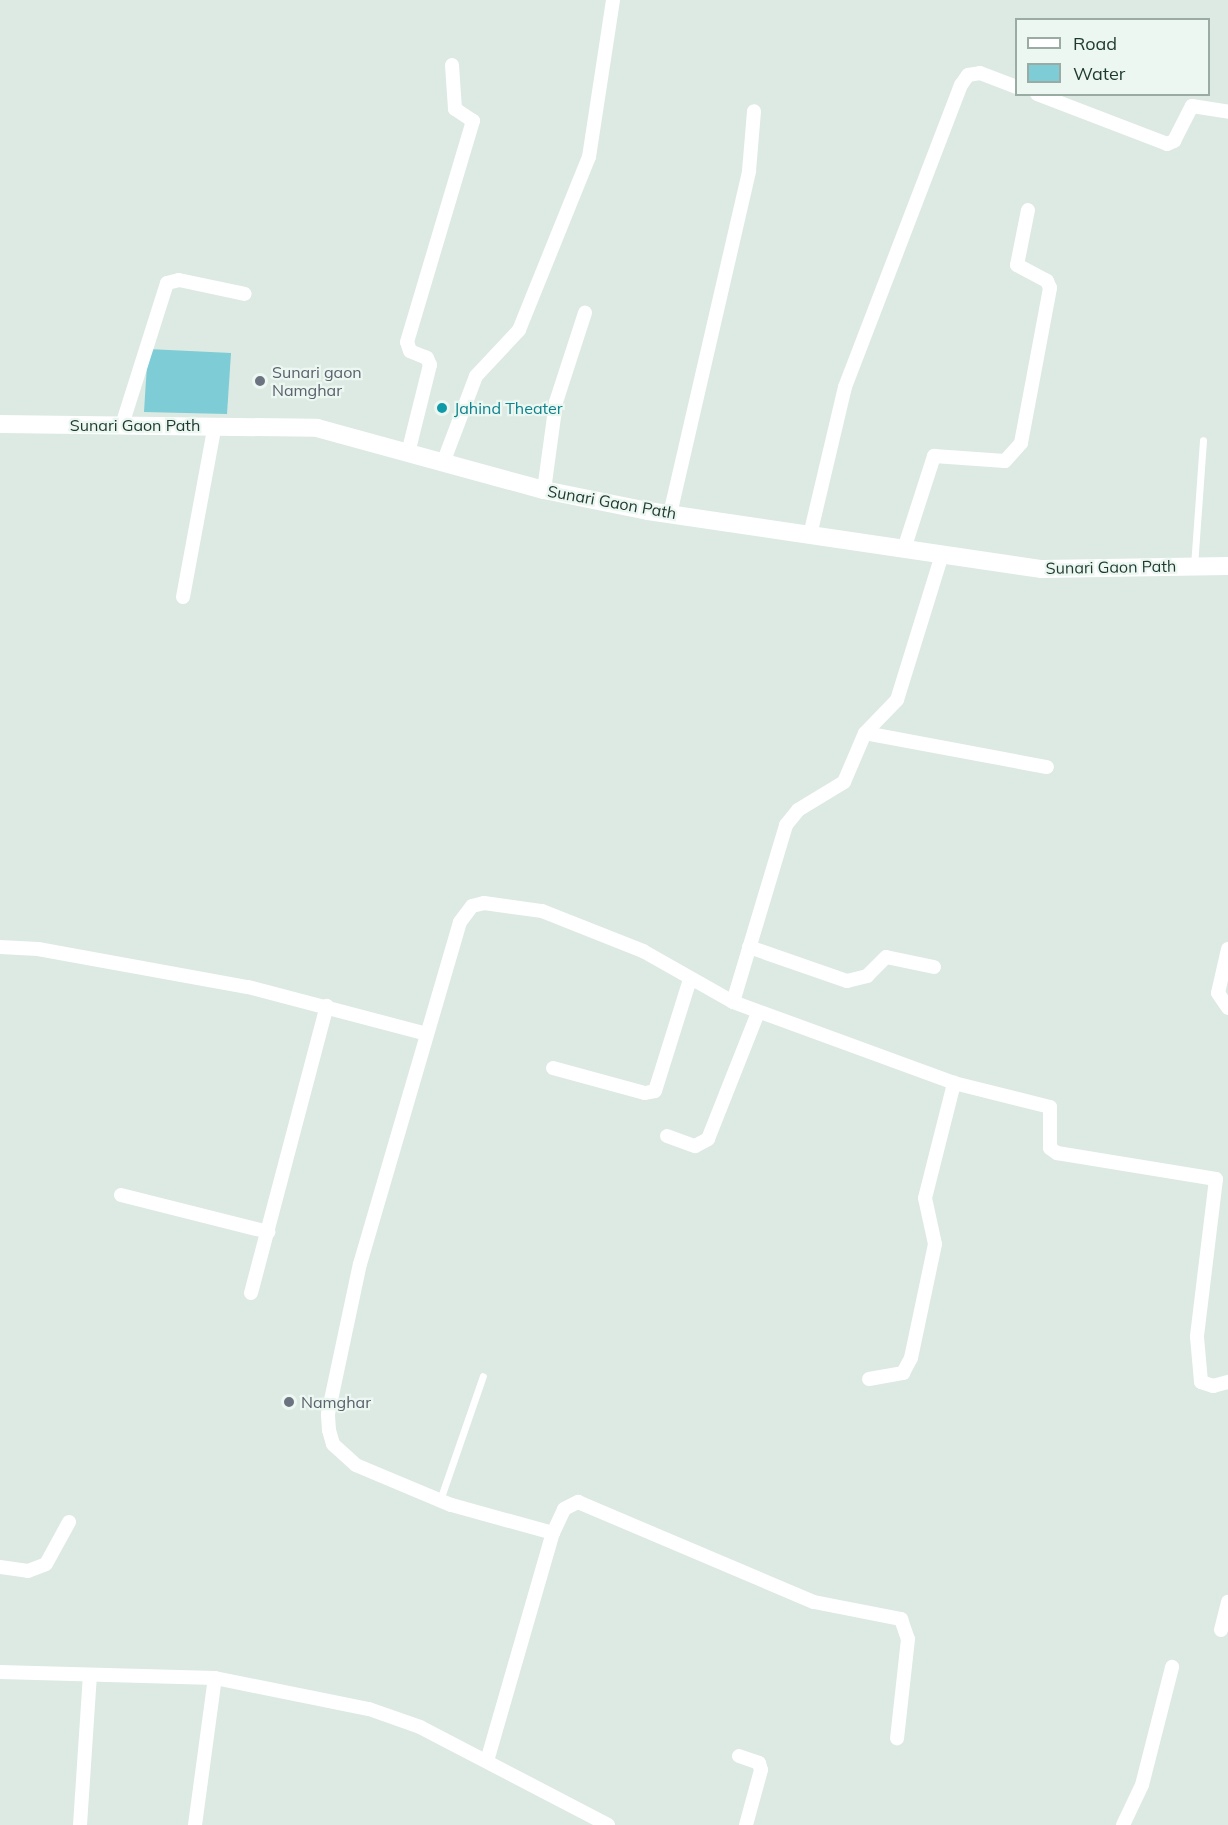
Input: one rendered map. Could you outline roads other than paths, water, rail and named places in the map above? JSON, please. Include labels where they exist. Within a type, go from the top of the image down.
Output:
[{"type":"street","points":[[443,463],[476,376],[519,330],[589,157],[613,0]]},
{"type":"street","points":[[408,453],[430,365],[427,358],[410,351],[407,342],[473,121],[455,109],[452,65]]},
{"type":"street","points":[[810,535],[845,387],[961,85],[973,73],[1015,86]]},
{"type":"street","points":[[1042,96],[1167,144],[1174,141],[1192,106],[1228,112]]},
{"type":"street","points":[[670,514],[743,202],[754,111]]},
{"type":"street","points":[[904,549],[934,456],[1005,461],[1022,443],[1050,288],[1047,281],[1017,265],[1028,210]]},
{"type":"street","points":[[122,425],[167,283],[179,280],[245,294]]},
{"type":"street","points":[[544,490],[556,402],[585,313]]},
{"type":"street","name":"Sunari Gaon Path","points":[[0,424],[317,428],[544,490],[670,514],[942,555],[1062,570],[1228,566]]},
{"type":"street","points":[[183,597],[215,425]]},
{"type":"street","points":[[733,1002],[786,825],[798,810],[844,782],[865,733],[891,708],[902,690],[942,555]]},
{"type":"street","points":[[865,733],[1047,767]]},
{"type":"street","points":[[553,1533],[440,1500],[342,1456],[333,1444],[328,1414],[360,1264],[464,913],[484,903],[542,911],[601,931],[733,1002],[758,1013],[954,1083],[1050,1107],[1050,1148],[1057,1153],[1216,1179],[1197,1337],[1201,1382],[1213,1386],[1228,1382]]},
{"type":"street","points":[[0,947],[124,963],[327,1006],[428,1034]]},
{"type":"street","points":[[749,947],[847,981],[867,976],[891,956],[934,967]]},
{"type":"street","points":[[1228,949],[1218,993],[1228,1008]]},
{"type":"street","points":[[553,1068],[645,1093],[654,1091],[690,979]]},
{"type":"street","points":[[251,1293],[327,1006]]},
{"type":"street","points":[[667,1136],[695,1146],[708,1139],[758,1013]]},
{"type":"street","points":[[869,1379],[903,1373],[911,1358],[935,1244],[925,1198],[954,1083]]},
{"type":"street","points":[[121,1194],[267,1232]]},
{"type":"street","points":[[487,1761],[553,1533],[564,1509],[572,1503],[585,1503],[814,1602],[901,1619],[908,1639],[897,1738]]},
{"type":"street","points":[[0,1568],[28,1571],[46,1564],[69,1522]]},
{"type":"street","points":[[1221,1630],[1228,1602]]},
{"type":"street","points":[[1123,1825],[1142,1785],[1172,1667]]},
{"type":"street","points":[[0,1672],[215,1678],[369,1710],[420,1727],[608,1825]]},
{"type":"street","points":[[80,1825],[90,1676]]},
{"type":"street","points":[[195,1825],[215,1678]]},
{"type":"street","points":[[739,1756],[759,1763],[761,1770],[746,1825]]},
{"type":"lane","points":[[1194,566],[1203,440]]},
{"type":"lane","points":[[440,1500],[483,1376]]},
{"type":"water","points":[[148,349],[231,353],[227,414],[144,412]]},
{"type":"place","name":"Sunari gaon Namghar","points":[[260,381]]},
{"type":"place","name":"Jahind Theater","points":[[442,408]]},
{"type":"place","name":"Namghar","points":[[289,1402]]}]
